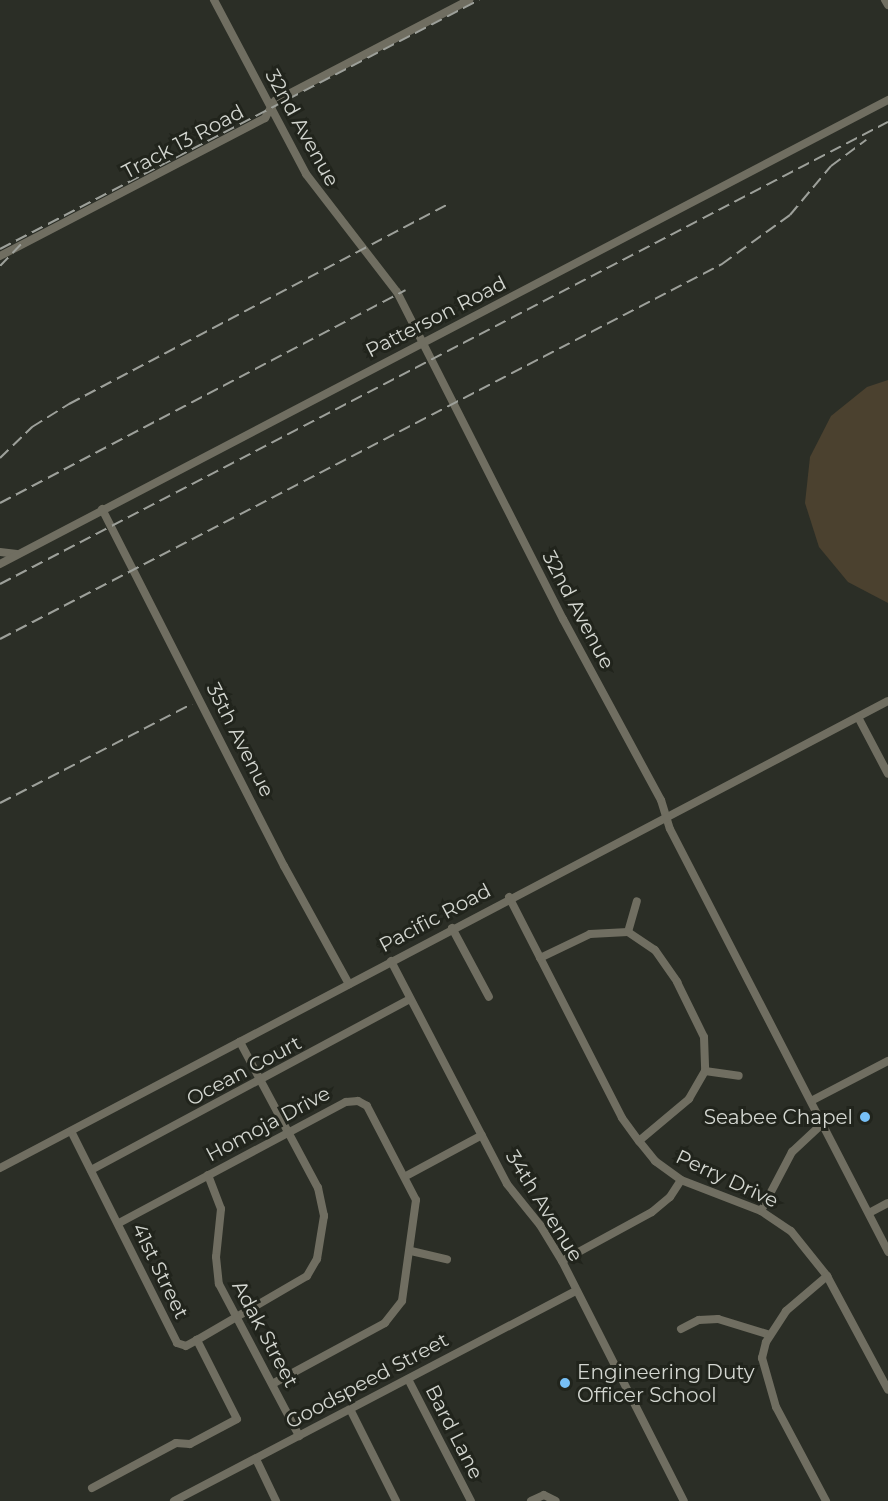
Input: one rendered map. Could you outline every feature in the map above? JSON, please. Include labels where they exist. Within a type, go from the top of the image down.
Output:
[{"type":"street","name":"32nd Avenue","points":[[214,0],[306,174],[384,271],[661,800],[665,816],[888,1252]]},
{"type":"street","name":"Track 13 Road","points":[[0,256],[265,118],[275,101],[469,0]]},
{"type":"street","points":[[885,0],[888,5]]},
{"type":"street","name":"Patterson Road","points":[[0,564],[888,100]]},
{"type":"street","name":"35th Avenue","points":[[102,509],[284,866],[350,984]]},
{"type":"street","points":[[0,552],[19,554]]},
{"type":"street","name":"Pacific Road","points":[[0,1168],[350,984],[509,897],[888,701]]},
{"type":"street","points":[[858,717],[888,774]]},
{"type":"street","name":"Perry Drive","points":[[509,897],[622,1118],[639,1141],[655,1161],[681,1180],[761,1211],[791,1231],[827,1276],[888,1390]]},
{"type":"street","points":[[628,932],[637,901]]},
{"type":"street","points":[[452,928],[489,997]]},
{"type":"street","points":[[540,958],[590,934],[628,932],[655,950],[677,982],[704,1037],[705,1071],[689,1099],[639,1141]]},
{"type":"street","name":"34th Avenue","points":[[391,961],[509,1188],[540,1224],[562,1262],[684,1501]]},
{"type":"street","name":"Ocean Court","points":[[92,1170],[410,999]]},
{"type":"street","points":[[197,1340],[307,1276],[317,1259],[323,1204],[240,1042]]},
{"type":"street","points":[[811,1101],[888,1061]]},
{"type":"street","points":[[705,1071],[739,1076]]},
{"type":"street","name":"Homoja Drive","points":[[119,1222],[346,1102],[362,1102],[369,1108],[406,1176],[416,1200],[411,1251],[402,1301],[392,1317],[272,1384]]},
{"type":"street","points":[[761,1211],[792,1152],[822,1124]]},
{"type":"street","name":"41st Street","points":[[71,1131],[119,1222],[177,1343],[186,1346],[197,1340],[237,1419],[190,1444],[176,1443],[92,1488]]},
{"type":"street","points":[[406,1176],[482,1135]]},
{"type":"street","name":"Adak Street","points":[[208,1175],[221,1209],[217,1277],[235,1317],[299,1436]]},
{"type":"street","points":[[562,1262],[652,1212],[670,1197],[681,1180]]},
{"type":"street","points":[[868,1213],[888,1203]]},
{"type":"street","points":[[411,1251],[447,1259]]},
{"type":"street","points":[[826,1501],[767,1387],[762,1358],[770,1335],[791,1305],[827,1276]]},
{"type":"street","name":"Goodspeed Street","points":[[174,1501],[576,1291]]},
{"type":"street","points":[[681,1329],[699,1320],[718,1318],[770,1335]]},
{"type":"street","name":"Bard Lane","points":[[408,1379],[471,1501]]},
{"type":"street","points":[[350,1409],[396,1501]]},
{"type":"street","points":[[256,1458],[276,1501]]},
{"type":"street","points":[[531,1501],[550,1495],[556,1501]]},
{"type":"shaded area","points":[[888,380],[888,603],[848,582],[819,547],[805,503],[810,457],[831,416],[867,387]]},
{"type":"railway","points":[[0,249],[479,0]]},
{"type":"railway","points":[[0,584],[888,122]]},
{"type":"railway","points":[[0,639],[722,264],[790,215],[831,166],[866,140]]},
{"type":"railway","points":[[0,458],[32,427],[69,404],[447,205]]},
{"type":"railway","points":[[0,266],[23,242]]},
{"type":"railway","points":[[0,503],[405,290]]},
{"type":"railway","points":[[0,803],[192,704]]},
{"type":"place","name":"Seabee Chapel","points":[[865,1117]]},
{"type":"place","name":"Engineering Duty Officer School","points":[[565,1383]]}]
